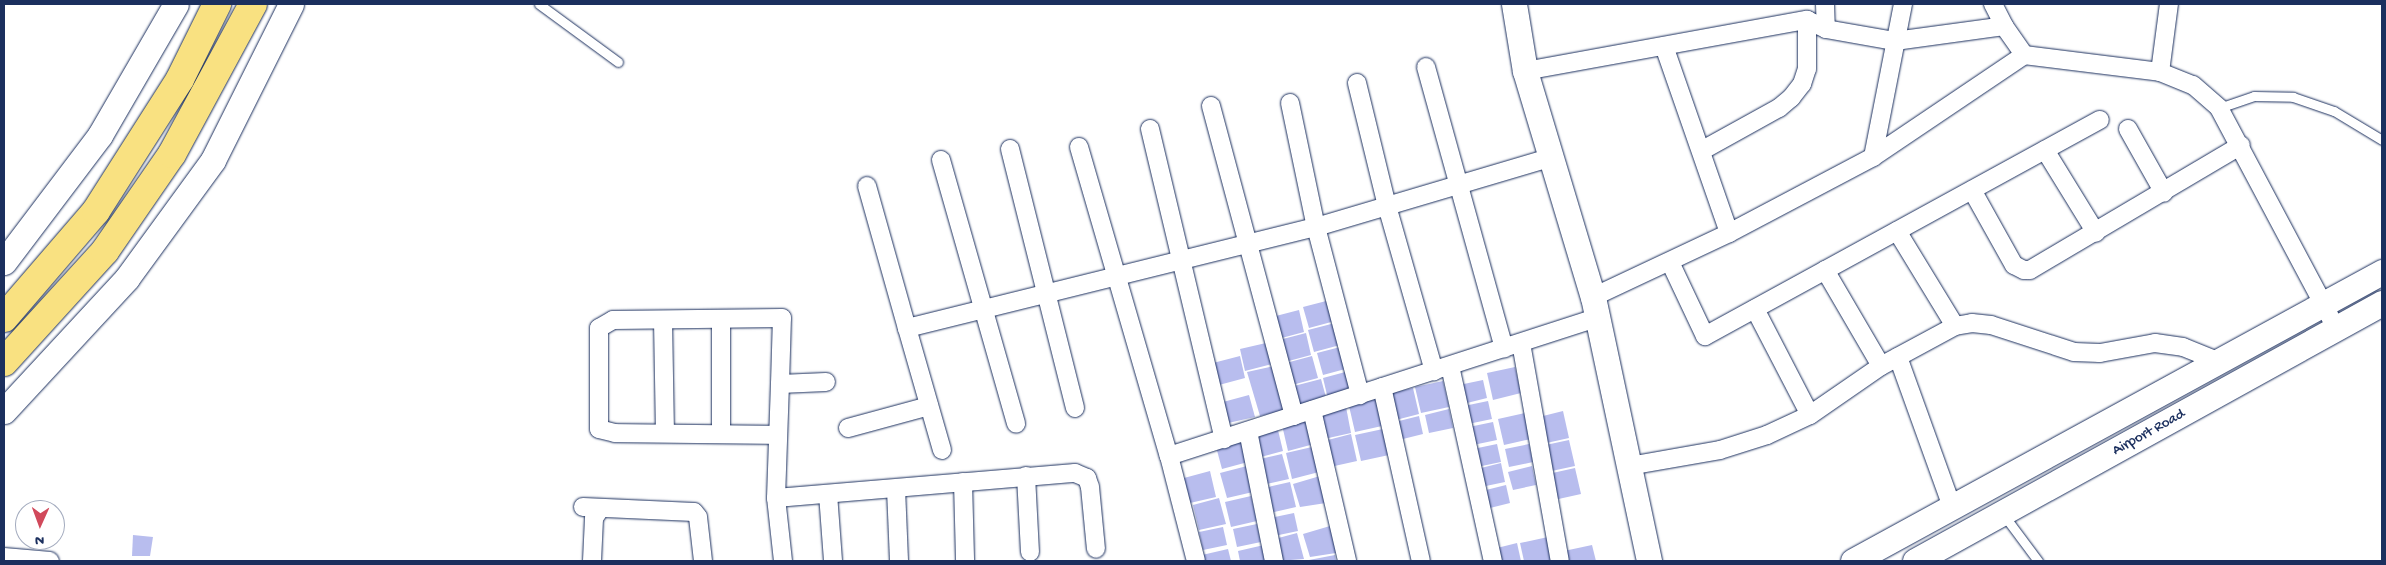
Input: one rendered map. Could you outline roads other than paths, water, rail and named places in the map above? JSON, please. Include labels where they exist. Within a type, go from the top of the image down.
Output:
[{"type":"main road","points":[[4,318],[96,211],[180,78],[217,4]]},
{"type":"main road","points":[[4,362],[110,243],[172,154],[253,4]]},
{"type":"street","points":[[4,262],[100,135],[176,4]]},
{"type":"street","points":[[4,411],[127,278],[214,160],[291,4]]},
{"type":"street","points":[[1514,4],[1525,71],[1595,307],[1648,561]]},
{"type":"street","points":[[1826,4],[1826,29]]},
{"type":"street","points":[[1873,157],[1902,4]]},
{"type":"street","points":[[1993,4],[2004,26],[2024,55]]},
{"type":"street","points":[[2160,72],[2169,4]]},
{"type":"street","points":[[1525,71],[1806,20],[1826,29],[1895,40],[2004,26]]},
{"type":"street","points":[[1701,151],[1779,108],[1791,98],[1802,84],[1807,69],[1806,20]]},
{"type":"street","points":[[1664,46],[1729,233]]},
{"type":"street","points":[[1169,456],[1512,346],[1595,307],[1670,262],[1873,157],[2024,55],[2160,72],[2193,86],[2219,108],[2241,146],[2321,304],[2336,328]]},
{"type":"street","points":[[1426,67],[1460,184],[1512,346],[1560,561]]},
{"type":"street","points":[[1356,83],[1387,206],[1442,368],[1493,561]]},
{"type":"street","points":[[1290,103],[1316,227],[1360,395]]},
{"type":"street","points":[[1211,106],[1294,416]]},
{"type":"street","points":[[1670,262],[1705,336],[2100,120]]},
{"type":"street","points":[[1150,129],[1224,438]]},
{"type":"street","points":[[2128,129],[2164,193]]},
{"type":"street","points":[[1972,190],[2014,265],[2024,270],[2040,265],[2096,233],[2241,146]]},
{"type":"street","points":[[1079,147],[1115,278],[1169,456],[1196,561]]},
{"type":"street","points":[[1010,149],[1044,295],[1075,408]]},
{"type":"street","points":[[2045,150],[2096,233]]},
{"type":"street","points":[[907,328],[1316,227],[1552,157]]},
{"type":"street","points":[[942,160],[1016,424]]},
{"type":"street","points":[[867,186],[942,450]]},
{"type":"street","points":[[1897,231],[1955,326]]},
{"type":"street","points":[[1825,270],[1881,366]]},
{"type":"street","points":[[1854,561],[2382,272]]},
{"type":"street","name":"Airport Road","points":[[1915,561],[2382,303]]},
{"type":"street","points":[[1755,309],[1810,415]]},
{"type":"street","points":[[778,435],[615,433],[599,429],[599,328],[613,320],[782,318],[776,498],[783,561]]},
{"type":"street","points":[[721,319],[721,434]]},
{"type":"street","points":[[663,320],[664,433]]},
{"type":"street","points":[[1629,466],[1720,450],[1767,435],[1810,415],[1881,366],[1955,326],[1981,323],[2074,352],[2100,353],[2155,343],[2183,348],[2218,361]]},
{"type":"street","points":[[1898,357],[1952,507]]},
{"type":"street","points":[[780,384],[826,382]]},
{"type":"street","points":[[1382,387],[1422,561]]},
{"type":"street","points":[[848,428],[929,406]]},
{"type":"street","points":[[1312,410],[1346,561]]},
{"type":"street","points":[[1248,431],[1274,561]]},
{"type":"street","points":[[776,498],[1075,473],[1087,478],[1092,497],[1096,549]]},
{"type":"street","points":[[1026,476],[1030,552]]},
{"type":"street","points":[[963,482],[965,561]]},
{"type":"street","points":[[896,489],[899,561]]},
{"type":"street","points":[[828,494],[833,561]]},
{"type":"street","points":[[592,561],[594,518],[592,508],[694,512],[698,517],[703,561]]},
{"type":"street","points":[[4,558],[50,561]]},
{"type":"lane","points":[[539,4],[618,62]]},
{"type":"lane","points":[[2219,108],[2254,96],[2293,97],[2334,111],[2382,140]]},
{"type":"lane","points":[[2003,514],[2038,561]]}]
